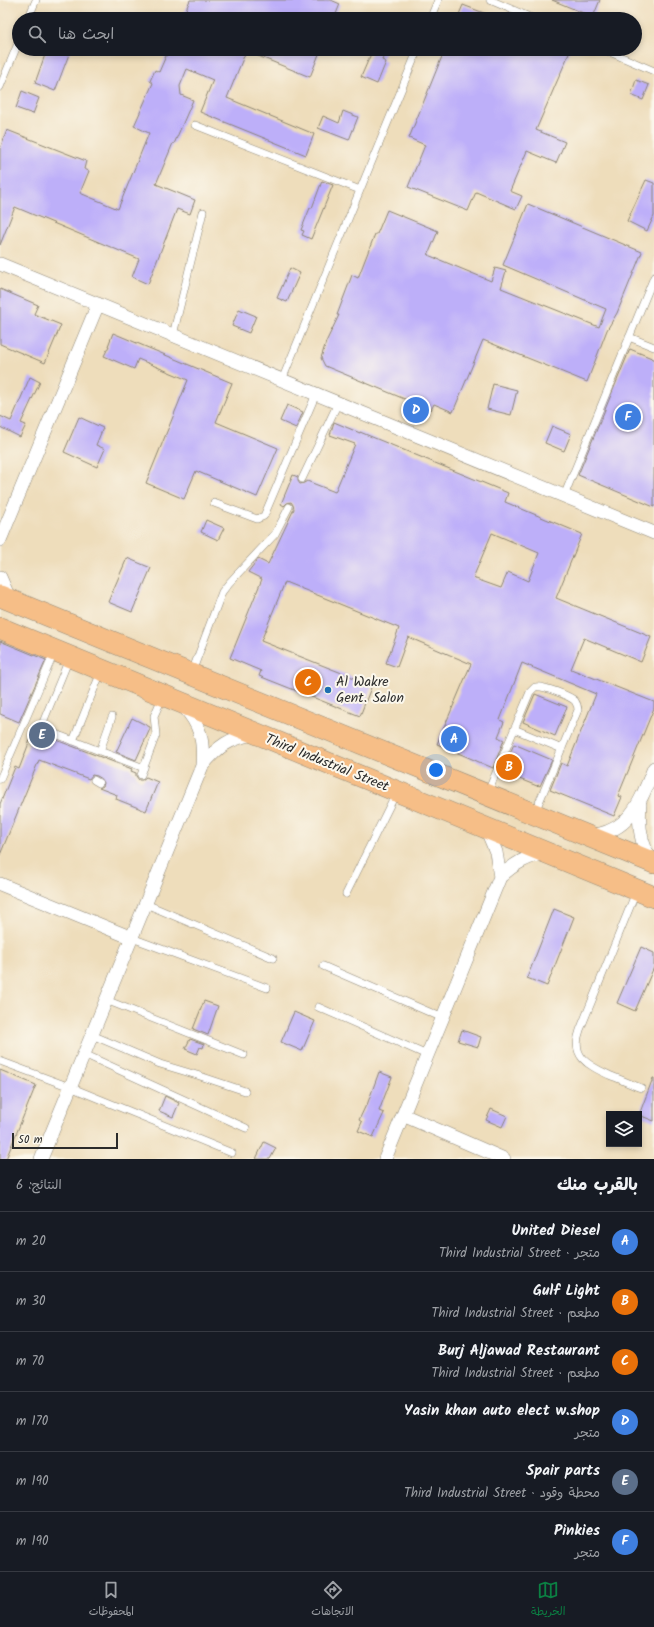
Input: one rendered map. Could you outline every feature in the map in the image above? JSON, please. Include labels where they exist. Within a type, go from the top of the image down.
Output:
[{"type":"main road","points":[[5,598],[653,863]]},
{"type":"main road","name":"Third Industrial Street","points":[[0,628],[645,894]]},
{"type":"street","points":[[0,264],[654,533]]},
{"type":"street","points":[[0,540],[98,304]]},
{"type":"street","points":[[0,577],[5,598]]},
{"type":"street","points":[[172,699],[192,715],[200,731],[204,748],[202,766]]},
{"type":"street","points":[[41,1159],[202,766],[212,753],[225,743],[240,736],[257,734]]},
{"type":"street","points":[[589,836],[601,835],[612,830],[623,823],[632,814],[640,804],[654,768]]},
{"type":"street","points":[[640,804],[639,829],[646,853],[653,863]]},
{"type":"street","points":[[486,828],[496,852],[500,877]]},
{"type":"street","points":[[385,1159],[500,877],[520,860],[533,855],[546,853]]},
{"type":"street","points":[[0,884],[132,938]]},
{"type":"street","points":[[403,1115],[504,1159]]},
{"type":"lane","points":[[31,12],[36,0]]},
{"type":"lane","points":[[433,12],[438,0]]},
{"type":"lane","points":[[490,0],[518,12]]},
{"type":"lane","points":[[0,87],[13,56]]},
{"type":"lane","points":[[282,380],[415,56]]},
{"type":"lane","points":[[619,56],[654,71]]},
{"type":"lane","points":[[195,125],[360,190]]},
{"type":"lane","points":[[173,335],[203,212]]},
{"type":"lane","points":[[564,496],[654,277]]},
{"type":"lane","points":[[629,337],[654,347]]},
{"type":"lane","points":[[214,503],[257,519],[264,516],[316,394]]},
{"type":"lane","points":[[302,479],[338,403]]},
{"type":"lane","points":[[191,674],[222,592],[272,538],[280,526],[289,507]]},
{"type":"lane","points":[[62,653],[39,730],[100,751],[142,771],[156,734],[154,716],[172,699]]},
{"type":"lane","points":[[0,779],[62,653]]},
{"type":"lane","points":[[73,741],[102,670]]},
{"type":"lane","points":[[486,795],[530,692],[535,687],[543,687],[574,700],[578,706],[577,714],[534,814]]},
{"type":"lane","points":[[100,751],[112,718]]},
{"type":"lane","points":[[514,730],[562,749]]},
{"type":"lane","points":[[346,894],[397,791]]},
{"type":"lane","points":[[640,1088],[586,1064],[578,1052],[577,1044],[578,1037],[645,894]]},
{"type":"lane","points":[[146,904],[273,958]]},
{"type":"lane","points":[[132,938],[267,988]]},
{"type":"lane","points":[[323,966],[443,1018]]},
{"type":"lane","points":[[106,1000],[244,1055]]},
{"type":"lane","points":[[318,1007],[427,1055]]},
{"type":"lane","points":[[92,1035],[160,1064],[245,1091]]},
{"type":"lane","points":[[84,1054],[246,1128]]},
{"type":"lane","points":[[0,1061],[70,1087],[232,1152]]},
{"type":"building","points":[[190,0],[331,0],[340,4],[337,12],[185,12]]},
{"type":"building","points":[[552,0],[600,0],[595,12],[581,12]]},
{"type":"building","points":[[463,5],[481,12],[460,12]]},
{"type":"building","points":[[45,56],[68,56],[55,91],[35,83]]},
{"type":"building","points":[[166,56],[244,56],[227,98],[314,134],[306,155],[200,112],[213,80],[187,69],[180,86],[181,95],[193,100],[156,184],[195,200],[190,214],[177,209],[148,284],[132,277],[139,259],[15,207],[0,245],[0,149],[7,130],[86,161],[84,169],[89,171],[80,193],[118,209],[149,133],[134,126],[153,83],[150,81],[155,70],[159,72]]},
{"type":"building","points":[[258,56],[318,56],[310,77]]},
{"type":"building","points":[[370,56],[384,56],[382,60],[386,62],[377,84],[361,77]]},
{"type":"building","points":[[442,56],[568,56],[536,130],[565,142],[556,163],[527,151],[510,191],[522,196],[516,209],[476,192],[468,211],[408,187],[425,145],[409,138]]},
{"type":"building","points":[[636,80],[649,85],[643,100],[631,95]]},
{"type":"building","points":[[22,91],[39,98],[33,114],[16,108]]},
{"type":"building","points":[[343,111],[358,117],[349,140],[318,128],[323,116],[339,123]]},
{"type":"building","points":[[646,180],[654,183],[654,216],[647,231],[627,221]]},
{"type":"building","points":[[322,181],[333,185],[311,239],[302,235],[304,231],[301,230],[310,208],[312,208]]},
{"type":"building","points":[[528,204],[642,252],[617,313],[607,330],[587,382],[483,340],[453,412],[434,404],[431,410],[325,366],[321,358],[326,342],[339,315],[337,315],[352,275],[358,278],[375,234],[377,234],[387,210],[438,231],[428,255],[491,281],[495,268],[506,271],[501,288],[599,327],[606,309],[503,265]]},
{"type":"building","points":[[290,268],[300,273],[287,302],[277,298]]},
{"type":"building","points":[[0,289],[38,305],[34,314],[61,325],[45,363],[0,344]]},
{"type":"building","points":[[239,309],[256,316],[249,333],[232,326]]},
{"type":"building","points":[[113,333],[232,383],[216,422],[278,448],[257,497],[196,471],[184,499],[146,483],[188,380],[138,359],[134,369],[104,356]]},
{"type":"building","points":[[630,349],[654,359],[654,507],[578,475]]},
{"type":"building","points":[[30,377],[40,382],[21,423],[26,425],[20,437],[0,427],[0,416],[11,421]]},
{"type":"building","points":[[493,384],[517,390],[511,415],[487,409]]},
{"type":"building","points":[[287,405],[303,412],[296,428],[280,421]]},
{"type":"building","points":[[79,417],[103,428],[96,445],[105,449],[97,467],[64,452]]},
{"type":"building","points":[[334,422],[360,432],[508,493],[505,502],[582,534],[556,598],[651,637],[641,662],[584,638],[571,669],[654,702],[654,708],[618,796],[622,797],[614,816],[550,790],[561,763],[567,766],[596,694],[522,663],[500,720],[504,722],[498,737],[504,740],[493,768],[437,744],[471,664],[408,637],[397,667],[386,663],[399,628],[285,582],[261,641],[372,685],[360,716],[259,676],[261,671],[230,658],[262,579],[248,572],[258,559],[268,564],[294,509],[291,502],[284,506],[281,504],[293,475],[298,477],[300,484],[307,481],[335,492],[355,444],[330,435]],"holes":[[[492,533],[539,553],[528,581],[508,572],[501,588],[473,578]]]},
{"type":"building","points":[[552,426],[571,434],[564,451],[545,443]]},
{"type":"building","points":[[206,520],[224,528],[218,540],[201,532]]},
{"type":"building","points":[[127,558],[151,568],[132,612],[108,602]]},
{"type":"building","points":[[0,641],[46,660],[19,722],[0,714]]},
{"type":"building","points":[[535,694],[567,707],[555,736],[523,722]]},
{"type":"building","points":[[132,718],[150,727],[136,760],[116,752]]},
{"type":"building","points":[[34,730],[37,737],[43,735],[132,769],[131,771],[136,773],[139,780],[146,777],[158,782],[146,811],[116,799],[117,795],[99,788],[103,786],[104,783],[102,779],[97,776],[92,775],[89,779],[39,760],[0,855],[0,804],[15,767],[19,769]]},
{"type":"building","points":[[514,744],[552,760],[540,786],[502,772]]},
{"type":"building","points":[[554,909],[574,917],[547,986],[527,978]]},
{"type":"building","points":[[641,947],[654,953],[654,967],[635,1011],[617,1003]]},
{"type":"building","points":[[204,1001],[218,1006],[208,1035],[193,1029]]},
{"type":"building","points":[[294,1012],[315,1021],[302,1051],[281,1042]]},
{"type":"building","points":[[462,1030],[481,1037],[478,1047],[458,1041]]},
{"type":"building","points":[[190,1039],[204,1044],[203,1048],[200,1047],[197,1054],[185,1049]]},
{"type":"building","points":[[0,1070],[36,1085],[6,1159],[0,1159]]},
{"type":"building","points":[[379,1072],[392,1077],[379,1111],[384,1113],[373,1137],[358,1131],[362,1122],[359,1120],[367,1105]]},
{"type":"building","points":[[654,1078],[654,1121],[642,1116],[642,1111],[641,1111]]},
{"type":"building","points":[[165,1096],[179,1103],[173,1117],[159,1111]]},
{"type":"building","points":[[491,1109],[507,1116],[502,1127],[486,1120]]},
{"type":"building","points":[[264,1142],[276,1148],[270,1159],[256,1159]]},
{"type":"place","name":"Yasin khan auto elect w.shop","points":[[416,410]]},
{"type":"place","name":"Pinkies","points":[[628,417]]},
{"type":"place","name":"Burj Aljawad Restaurant","points":[[308,682]]},
{"type":"place","name":"Al Wakre Gent. Salon","points":[[328,690]]},
{"type":"place","name":"Spair parts","points":[[42,735]]},
{"type":"place","name":"United Diesel","points":[[454,739]]},
{"type":"place","name":"Gulf Light","points":[[509,767]]}]
